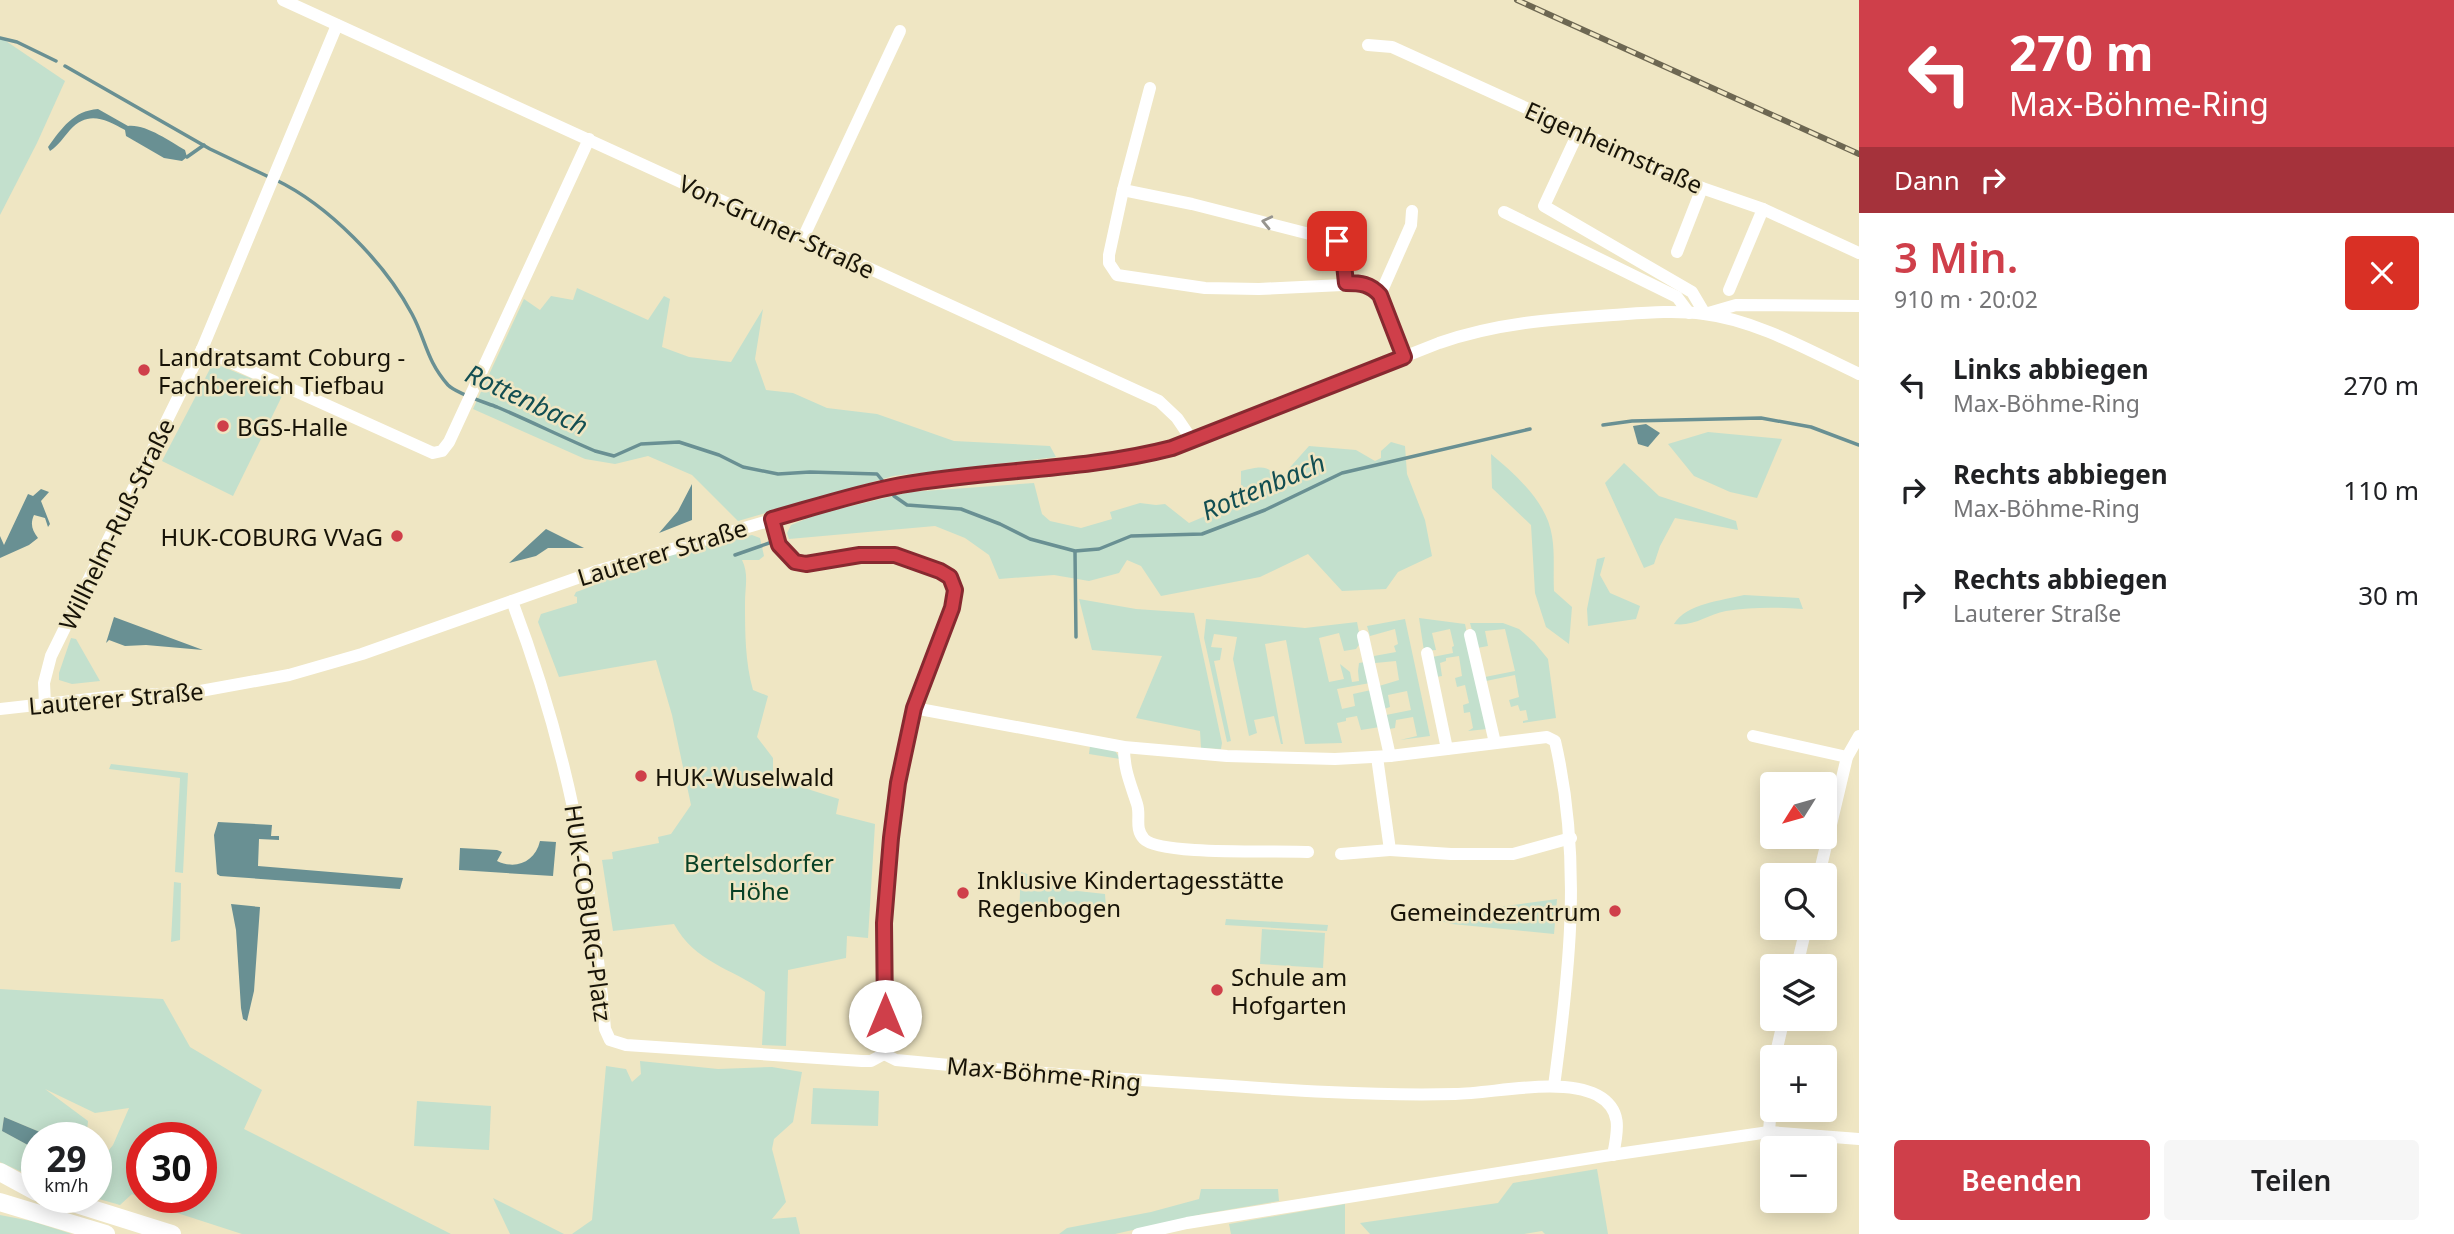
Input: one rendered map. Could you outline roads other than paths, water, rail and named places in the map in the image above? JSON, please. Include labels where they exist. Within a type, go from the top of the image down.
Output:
[{"type":"highway","points":[[0,1172],[21,1183]]},
{"type":"highway","points":[[0,1181],[21,1187]]},
{"type":"highway","points":[[0,1202],[21,1209]]},
{"type":"highway","points":[[0,1208],[21,1211]]},
{"type":"highway","points":[[35,1213],[106,1234]]},
{"type":"highway","points":[[105,1213],[172,1234]]},
{"type":"street","name":"Von-Gruner-Straße","points":[[283,0],[1163,403],[1192,440]]},
{"type":"street","name":"Willhelm-Ruß-Straße","points":[[45,704],[44,683],[51,656],[202,349],[276,170],[342,27]]},
{"type":"street","points":[[803,238],[900,31]]},
{"type":"street","name":"Eigenheimstraße","points":[[1368,45],[1392,47],[1702,188],[1763,209],[1859,253]]},
{"type":"street","points":[[1150,88],[1109,255],[1113,271],[1122,277],[1205,288],[1259,289],[1363,284],[1380,295],[1404,357]]},
{"type":"street","points":[[1578,133],[1544,205],[1692,292],[1706,314],[1736,305],[1859,306]]},
{"type":"street","points":[[202,349],[433,453],[442,451],[468,402],[589,139]]},
{"type":"street","points":[[1677,252],[1702,188]]},
{"type":"street","points":[[1123,190],[1192,204],[1337,241],[1342,246],[1346,283]]},
{"type":"street","points":[[1729,290],[1763,209]]},
{"type":"street","points":[[1380,295],[1411,225],[1412,211]]},
{"type":"street","points":[[1504,212],[1677,297],[1689,313]]},
{"type":"street","name":"Lauterer Straße","points":[[0,709],[195,692],[289,675],[362,654],[597,571],[772,519],[901,485],[1119,460],[1172,448],[1458,336],[1524,322],[1632,314],[1706,314],[1788,340],[1859,374]]},
{"type":"street","points":[[772,519],[779,545],[795,562],[806,564],[860,555],[895,555],[950,577],[955,590],[952,608],[914,708],[898,783],[884,923],[884,1054]]},
{"type":"street","name":"HUK-COBURG-Platz","points":[[512,600],[548,704],[576,815],[588,877],[607,1037],[613,1043],[626,1045],[792,1058],[871,1061],[884,1054]]},
{"type":"street","points":[[1470,635],[1495,743]]},
{"type":"street","points":[[1363,636],[1384,756],[1390,850]]},
{"type":"street","points":[[1427,653],[1447,749]]},
{"type":"street","points":[[914,708],[1124,747],[1278,759],[1332,760],[1384,756],[1547,737],[1555,741],[1571,838],[1571,928],[1566,1000],[1554,1086]]},
{"type":"street","points":[[1753,736],[1847,757]]},
{"type":"street","points":[[1822,863],[1847,757],[1859,736]]},
{"type":"street","points":[[1124,747],[1125,772],[1138,807],[1138,830],[1145,841],[1158,846],[1182,849],[1308,852]]},
{"type":"street","points":[[1342,854],[1390,850],[1513,854],[1571,838]]},
{"type":"street","name":"Max-Böhme-Ring","points":[[884,1054],[896,1060],[1029,1073],[1342,1093],[1485,1093],[1554,1086],[1597,1095],[1615,1113],[1619,1129],[1613,1155]]},
{"type":"street","points":[[1769,1132],[1770,1122]]},
{"type":"street","points":[[1138,1234],[1187,1223],[1769,1132],[1859,1139]]},
{"type":"water","points":[[98,109],[128,126],[157,134],[185,150],[187,157],[182,161],[164,158],[126,136],[125,130],[97,118],[83,120],[77,124],[50,151],[48,147],[69,122],[82,113]]},
{"type":"water","points":[[1646,424],[1660,433],[1648,447],[1638,444],[1633,426]]},
{"type":"water","points":[[692,484],[692,520],[659,533],[678,511]]},
{"type":"water","points":[[41,489],[49,492],[41,501],[50,524],[48,527],[45,518],[34,515],[32,527],[38,538],[0,558],[0,536],[4,545],[28,494],[33,496]]},
{"type":"water","points":[[546,529],[584,548],[548,548],[536,556],[509,563]]},
{"type":"water","points":[[114,617],[203,650],[125,646],[109,640],[106,643]]},
{"type":"water","points":[[218,822],[272,825],[271,836],[279,836],[279,840],[259,839],[258,866],[403,878],[400,889],[220,876],[217,874],[214,835]]},
{"type":"water","points":[[540,841],[556,842],[553,876],[459,870],[460,848],[497,850],[502,852],[497,861],[511,865],[529,859]]},
{"type":"water","points":[[231,904],[260,907],[254,991],[247,1021],[243,1019],[241,1008],[236,930]]},
{"type":"water","points":[[4,1117],[21,1124],[21,1141],[2,1131]]},
{"type":"waterway","name":"Rottenbach","points":[[0,38],[17,42],[56,61]]},
{"type":"waterway","name":"Rottenbach","points":[[65,66],[210,149],[269,177]]},
{"type":"waterway","points":[[187,157],[204,145]]},
{"type":"waterway","name":"Rottenbach","points":[[276,180],[315,204],[371,256],[412,314],[435,367],[448,385],[458,392],[595,451],[614,456],[641,444],[679,442],[719,455],[743,467],[778,474],[877,474],[882,480]]},
{"type":"waterway","name":"Rottenbach","points":[[1603,425],[1632,421],[1761,418],[1811,427],[1859,445]]},
{"type":"waterway","name":"Rottenbach","points":[[894,496],[907,505],[961,509],[1030,539],[1075,551],[1099,549],[1131,536],[1202,534],[1265,510],[1342,473],[1530,429]]},
{"type":"waterway","name":"Rottenbach","points":[[735,555],[772,542]]},
{"type":"waterway","points":[[1075,552],[1076,637]]},
{"type":"railway","points":[[1517,0],[1859,154]]},
{"type":"place","name":"Landratsamt Coburg - Fachbereich Tiefbau","points":[[144,370]]},
{"type":"place","name":"BGS-Halle","points":[[223,426]]},
{"type":"place","name":"HUK-COBURG VVaG","points":[[397,536]]},
{"type":"place","name":"HUK-Wuselwald","points":[[641,776]]},
{"type":"place","name":"Inklusive Kindertagesstätte Regenbogen","points":[[963,893]]},
{"type":"place","name":"Gemeindezentrum","points":[[1615,911]]},
{"type":"place","name":"Schule am Hofgarten","points":[[1217,990]]},
{"type":"park label","name":"Bertelsdorfer Höhe","points":[[759,876]]}]
